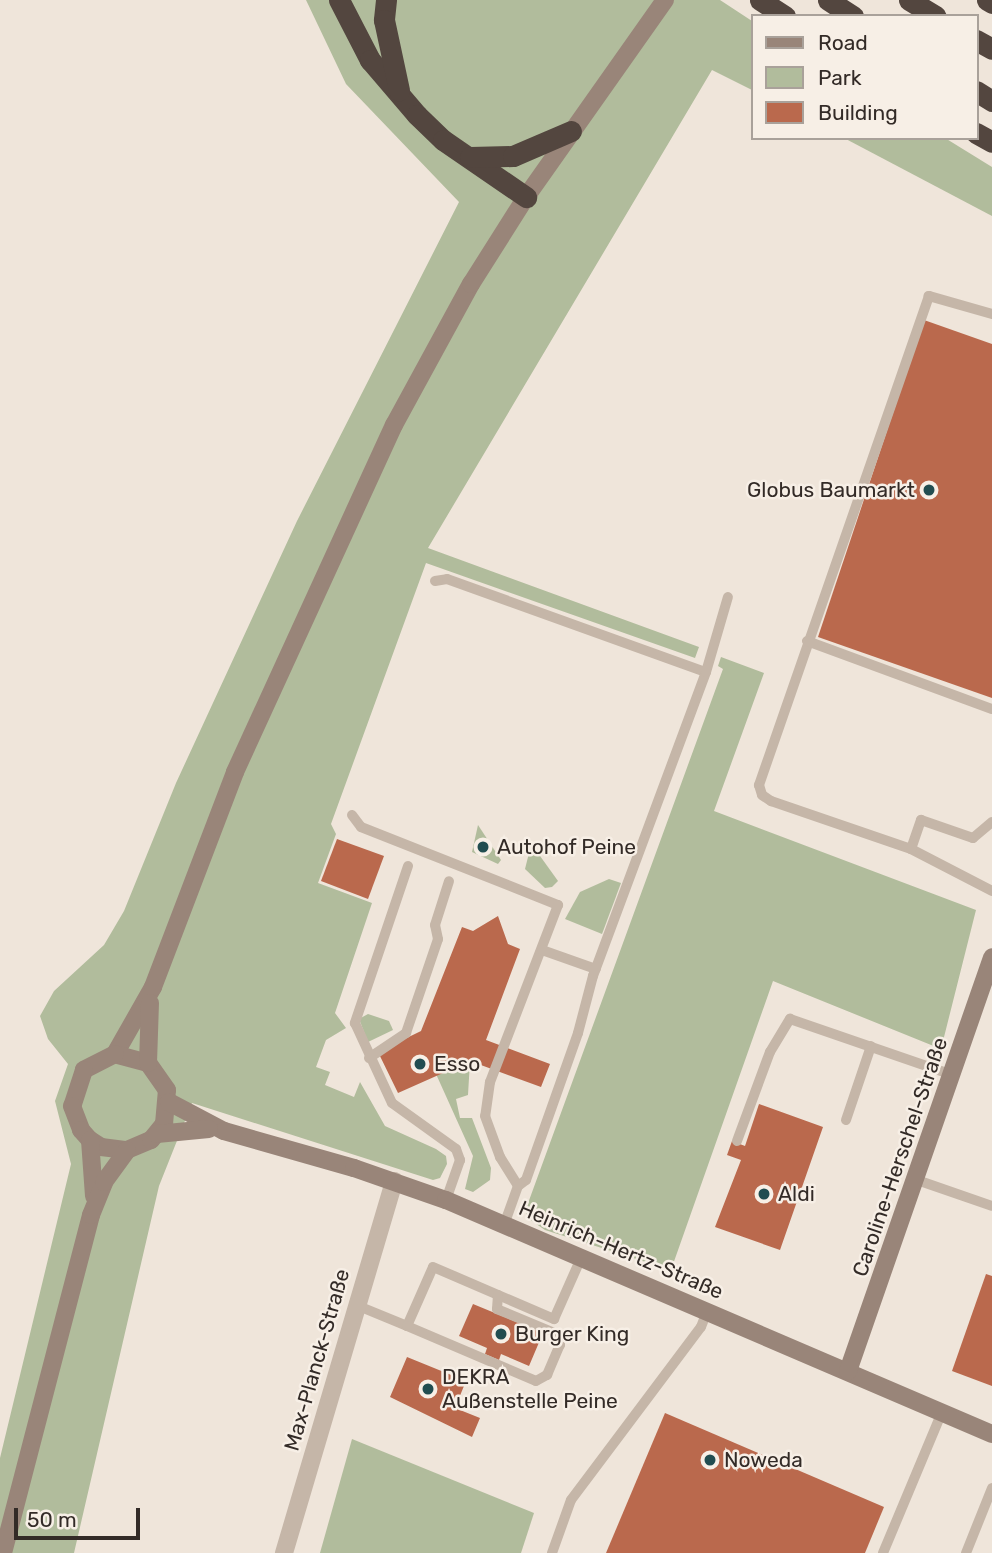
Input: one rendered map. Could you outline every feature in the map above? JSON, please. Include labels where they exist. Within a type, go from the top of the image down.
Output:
[{"type":"highway","points":[[339,0],[370,60],[400,96],[443,140],[526,197]]},
{"type":"highway","points":[[386,0],[384,20],[400,96]]},
{"type":"highway","points":[[760,0],[782,14]]},
{"type":"highway","points":[[828,0],[850,14]]},
{"type":"highway","points":[[909,0],[933,14]]},
{"type":"highway","points":[[987,0],[992,3]]},
{"type":"highway","points":[[467,156],[513,156],[571,131]]},
{"type":"main road","points":[[127,1150],[101,1147],[90,1140],[75,1118],[73,1092],[84,1070],[115,1054],[153,987],[235,772],[394,425],[471,284],[526,197],[665,0]]},
{"type":"main road","name":"Caroline-Herschel-Straße","points":[[848,1371],[992,957]]},
{"type":"main road","points":[[148,1063],[146,1029],[153,987]]},
{"type":"main road","points":[[3,1553],[91,1215],[104,1182],[127,1150],[158,1134],[169,1102],[163,1080],[148,1063],[115,1054]]},
{"type":"main road","name":"Heinrich-Hertz-Straße","points":[[169,1102],[224,1131],[394,1181],[446,1200],[992,1434]]},
{"type":"main road","name":"Heinrich-Hertz-Straße","points":[[158,1134],[189,1129],[224,1131]]},
{"type":"main road","points":[[90,1140],[95,1179],[91,1215]]},
{"type":"street","name":"Max-Planck-Straße","points":[[284,1553],[394,1181]]},
{"type":"lane","points":[[992,314],[929,296],[763,763],[758,785],[762,795],[911,849],[992,891]]},
{"type":"lane","points":[[435,581],[447,579],[706,672]]},
{"type":"lane","points":[[503,1225],[518,1186],[526,1180],[596,969],[706,672],[728,597]]},
{"type":"lane","points":[[807,641],[992,709]]},
{"type":"lane","points":[[352,815],[360,827],[558,905],[490,1082],[485,1116],[500,1157],[518,1186]]},
{"type":"lane","points":[[911,849],[921,820],[973,838],[992,822]]},
{"type":"lane","points":[[408,866],[355,1023],[392,1103],[456,1149],[460,1160],[446,1200]]},
{"type":"lane","points":[[369,1058],[405,1033],[438,939],[435,925],[449,881]]},
{"type":"lane","points":[[542,950],[596,969]]},
{"type":"lane","points":[[737,1141],[769,1052],[790,1019],[953,1075]]},
{"type":"lane","points":[[846,1120],[871,1046]]},
{"type":"lane","points":[[916,1180],[992,1206]]},
{"type":"lane","points":[[407,1326],[433,1267],[554,1319],[581,1258]]},
{"type":"lane","points":[[356,1305],[536,1381],[547,1375],[560,1345],[557,1334],[497,1309],[498,1295]]},
{"type":"lane","points":[[552,1553],[571,1500],[701,1327],[707,1311]]},
{"type":"lane","points":[[883,1553],[942,1412]]},
{"type":"lane","points":[[966,1553],[992,1488]]},
{"type":"green space","points":[[306,0],[720,0],[750,20],[750,89],[712,70],[428,548],[699,647],[695,658],[426,563],[331,824],[336,834],[318,883],[372,903],[335,1013],[346,1028],[326,1040],[316,1067],[330,1072],[325,1085],[354,1097],[360,1082],[385,1126],[436,1149],[446,1156],[447,1164],[440,1178],[433,1180],[192,1103],[159,1186],[74,1553],[0,1553],[0,1458],[71,1164],[55,1101],[68,1064],[48,1039],[40,1016],[54,991],[104,945],[124,911],[176,783],[297,521],[459,202],[346,84]]},
{"type":"green space","points":[[848,140],[948,140],[992,167],[992,216]]},
{"type":"green space","points":[[721,657],[764,673],[714,811],[976,910],[941,1049],[773,981],[671,1270],[545,1230],[526,1217],[527,1206],[723,669],[718,666]]},
{"type":"green space","points":[[478,825],[501,860],[498,864],[472,852]]},
{"type":"green space","points":[[535,849],[558,881],[552,887],[545,888],[525,869],[529,853]]},
{"type":"green space","points":[[609,879],[621,883],[602,934],[565,919],[580,892]]},
{"type":"green space","points":[[368,1014],[389,1021],[393,1030],[368,1042],[359,1019]]},
{"type":"green space","points":[[470,1061],[468,1095],[456,1099],[460,1118],[472,1118],[491,1168],[490,1180],[473,1192],[465,1189],[473,1156],[436,1074]]},
{"type":"green space","points":[[352,1439],[534,1513],[521,1553],[320,1553]]},
{"type":"building","name":"Globus Baumarkt","points":[[924,320],[992,344],[992,698],[818,637]]},
{"type":"building","points":[[337,839],[384,856],[368,899],[321,881]]},
{"type":"building","points":[[498,916],[508,944],[520,949],[486,1040],[550,1064],[541,1087],[470,1061],[398,1093],[378,1052],[421,1031],[462,927],[473,931]]},
{"type":"building","name":"Aldi","points":[[759,1104],[823,1127],[780,1250],[715,1227],[741,1160],[727,1155],[732,1141],[745,1146]]},
{"type":"building","points":[[986,1274],[992,1276],[992,1386],[952,1371]]},
{"type":"building","name":"Burger King","points":[[473,1304],[543,1333],[529,1366],[501,1354],[499,1360],[485,1354],[487,1348],[459,1336]]},
{"type":"building","name":"DEKRA Außenstelle Peine","points":[[407,1357],[466,1381],[455,1408],[480,1418],[472,1437],[390,1397]]},
{"type":"building","name":"Noweda","points":[[665,1413],[884,1507],[865,1553],[606,1553]]},
{"type":"place","name":"Globus Baumarkt","points":[[929,490]]},
{"type":"place","name":"Autohof Peine","points":[[483,847]]},
{"type":"place","name":"Esso","points":[[420,1064]]},
{"type":"place","name":"Aldi","points":[[764,1194]]},
{"type":"place","name":"Burger King","points":[[501,1334]]},
{"type":"place","name":"DEKRA Außenstelle Peine","points":[[428,1389]]},
{"type":"place","name":"Noweda","points":[[710,1460]]}]
